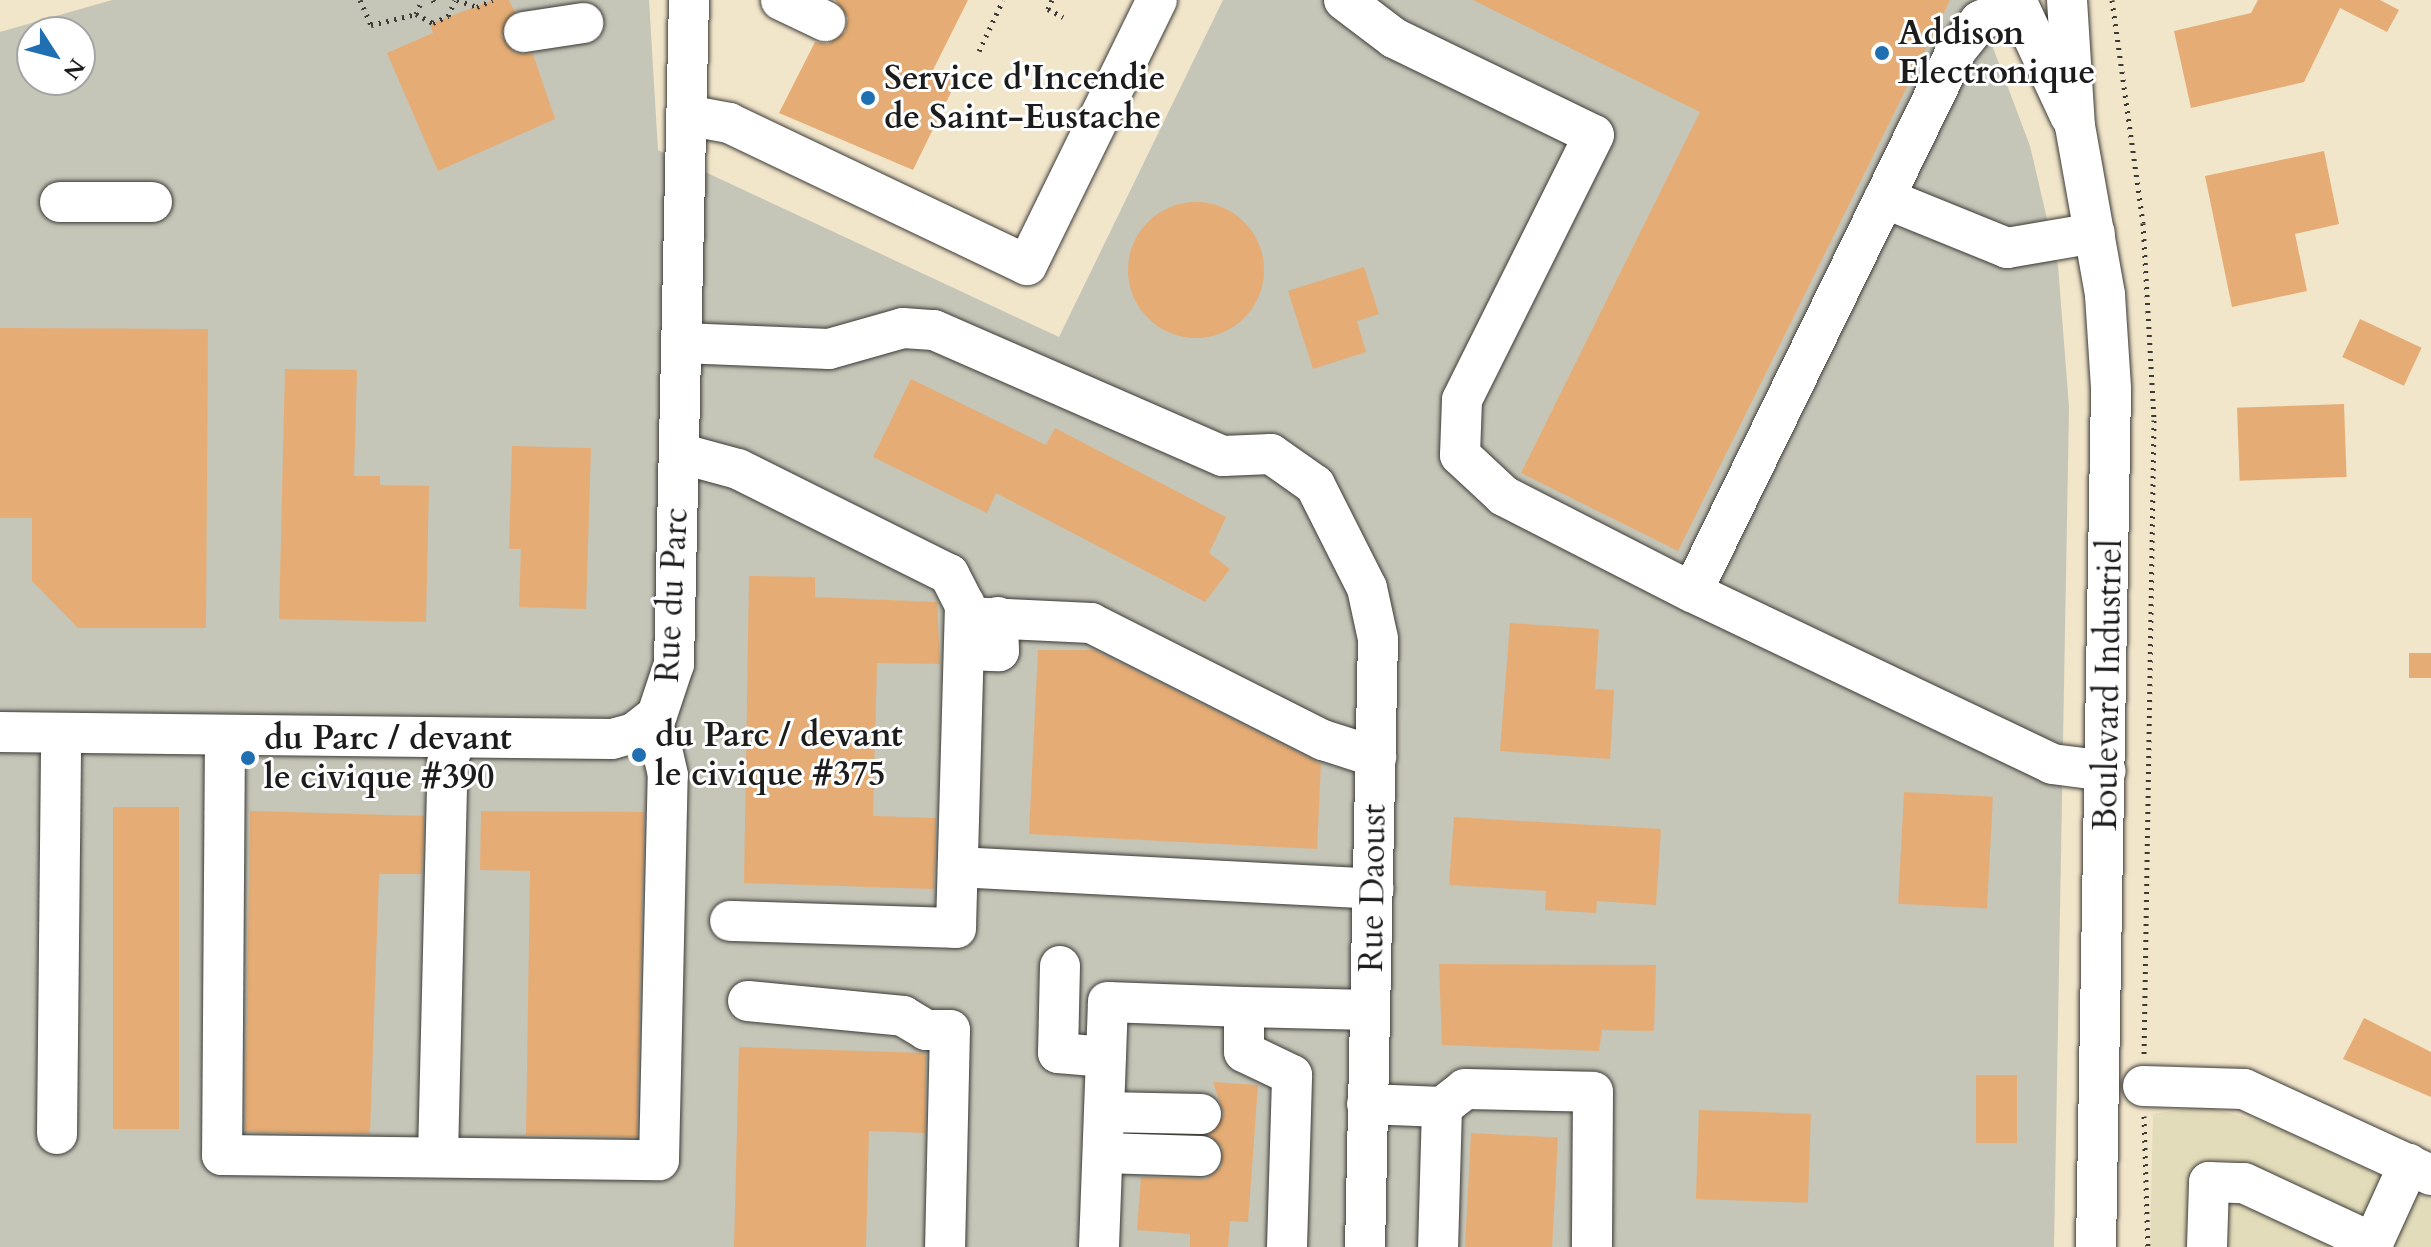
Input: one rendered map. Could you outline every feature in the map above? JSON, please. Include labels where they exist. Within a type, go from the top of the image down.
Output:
[{"type":"street","name":"Rue du Parc","points":[[0,732],[612,739],[646,725],[665,702],[674,664],[689,0]]},
{"type":"street","points":[[781,0],[825,21]]},
{"type":"street","points":[[686,115],[729,123],[1027,265],[1157,0]]},
{"type":"street","points":[[1344,0],[1394,38],[1594,135],[1462,400],[1460,455],[1504,496],[1692,592],[2044,760],[2106,771]]},
{"type":"street","name":"Boulevard Industriel","points":[[2067,0],[2075,126],[2095,233],[2111,389],[2096,1247]]},
{"type":"street","points":[[1692,592],[1957,49],[1999,6]]},
{"type":"street","name":"Boulevard Industriel","points":[[1999,6],[2075,126]]},
{"type":"street","points":[[524,32],[583,23]]},
{"type":"street","points":[[1884,198],[2007,248],[2095,233]]},
{"type":"street","points":[[60,202],[152,202]]},
{"type":"street","name":"Rue Daoust","points":[[682,343],[829,349],[903,328],[955,335],[1223,456],[1263,452],[1291,463],[1315,485],[1373,606],[1376,757],[1365,1247]]},
{"type":"street","points":[[679,453],[738,469],[949,574],[962,589],[976,628],[956,928],[730,921]]},
{"type":"street","points":[[976,628],[1091,623],[1336,746],[1376,757]]},
{"type":"street","points":[[225,735],[222,1155],[659,1160],[668,775],[660,741],[646,725]]},
{"type":"street","points":[[57,1134],[61,733]]},
{"type":"street","points":[[438,1156],[448,760],[456,738]]},
{"type":"street","points":[[958,867],[1373,889]]},
{"type":"street","points":[[1060,966],[1058,1053],[1106,1057]]},
{"type":"street","points":[[748,1001],[903,1016],[926,1030],[950,1030],[945,1247]]},
{"type":"street","points":[[1099,1247],[1108,1002],[1370,1010]]},
{"type":"street","points":[[1244,1007],[1244,1052],[1292,1075],[1287,1247]]},
{"type":"street","points":[[2144,1085],[2244,1089],[2420,1170],[2372,1245],[2244,1183],[2209,1182],[2207,1247]]},
{"type":"street","points":[[1367,1104],[1442,1107],[1465,1089],[1593,1092],[1592,1247]]},
{"type":"street","points":[[1438,1247],[1442,1107]]},
{"type":"street","points":[[1104,1112],[1201,1114]]},
{"type":"street","points":[[1103,1153],[1201,1156]]},
{"type":"path","points":[[360,0],[371,25],[416,14],[433,23],[448,16],[456,0],[477,7],[493,0]]},
{"type":"path","points":[[416,14],[422,0]]},
{"type":"path","points":[[979,51],[1003,0]]},
{"type":"path","points":[[1052,0],[1048,9],[1063,17]]},
{"type":"path","name":"Boulevard Industriel","points":[[2112,0],[2111,14],[2143,223],[2154,420],[2144,1085],[2148,1247]]},
{"type":"shaded area","points":[[112,0],[649,0],[658,150],[1059,337],[1223,0],[1975,0],[2030,146],[2058,266],[2069,407],[2054,1247],[0,1247],[0,32],[16,27],[16,96],[96,96],[96,16],[56,16]]},
{"type":"shaded area","points":[[2203,1106],[2276,1126],[2431,1200],[2431,1247],[2150,1247],[2153,1114]]},
{"type":"building","points":[[493,0],[509,0],[515,12],[501,36],[515,53],[533,54],[555,119],[438,171],[387,53],[433,33],[430,24]]},
{"type":"building","name":"Service d'Incendie de Saint-Eustache","points":[[835,0],[968,0],[933,70],[956,82],[913,170],[779,113],[815,42],[828,44],[845,32],[848,18]]},
{"type":"building","points":[[1473,0],[1950,0],[1678,551],[1521,473],[1700,112]]},
{"type":"building","points":[[2258,0],[2380,0],[2399,10],[2387,32],[2340,8],[2304,82],[2191,108],[2174,31],[2251,13]]},
{"type":"building","points":[[2324,151],[2339,224],[2295,234],[2307,291],[2232,307],[2205,176]]},
{"type":"building","points":[[1196,202],[1222,207],[1244,222],[1259,244],[1264,270],[1259,296],[1244,318],[1222,333],[1196,338],[1170,333],[1148,318],[1133,296],[1128,270],[1133,244],[1148,222],[1170,207]]},
{"type":"building","points":[[1364,267],[1379,314],[1357,321],[1366,352],[1313,369],[1288,291]]},
{"type":"building","points":[[2360,319],[2422,348],[2404,386],[2342,357]]},
{"type":"building","points":[[0,328],[208,329],[206,628],[78,628],[32,581],[32,518],[0,518]]},
{"type":"building","points":[[285,369],[357,370],[354,476],[380,476],[380,485],[429,486],[426,622],[279,619]]},
{"type":"building","points":[[911,379],[1046,445],[1055,428],[1226,517],[1209,553],[1230,569],[1205,602],[996,493],[987,513],[873,457]]},
{"type":"building","points":[[2344,404],[2347,477],[2240,481],[2237,408]]},
{"type":"building","points":[[512,446],[591,448],[586,609],[519,607],[521,549],[509,549]]},
{"type":"building","points":[[749,576],[815,577],[815,597],[937,602],[940,664],[877,663],[873,816],[936,818],[934,889],[744,883]]},
{"type":"building","points":[[1510,623],[1599,629],[1595,689],[1614,690],[1610,759],[1500,751]]},
{"type":"building","points":[[1038,650],[1094,650],[1321,764],[1317,849],[1029,834]]},
{"type":"building","points":[[2409,653],[2431,653],[2431,678],[2409,678]]},
{"type":"building","points":[[1904,792],[1993,797],[1987,909],[1898,904]]},
{"type":"building","points":[[113,807],[179,807],[179,1129],[113,1129]]},
{"type":"building","points":[[250,811],[424,816],[422,874],[379,874],[370,1134],[245,1132]]},
{"type":"building","points":[[481,811],[644,812],[637,1137],[526,1135],[530,871],[480,870]]},
{"type":"building","points":[[1454,817],[1661,829],[1656,905],[1597,901],[1596,913],[1545,910],[1546,891],[1449,885]]},
{"type":"building","points":[[1439,964],[1656,965],[1654,1031],[1602,1030],[1599,1051],[1442,1045]]},
{"type":"building","points":[[2364,1018],[2431,1052],[2431,1097],[2343,1059]]},
{"type":"building","points":[[739,1047],[926,1053],[925,1133],[869,1131],[866,1247],[734,1247]]},
{"type":"building","points":[[1976,1075],[2017,1075],[2017,1143],[1976,1143]]},
{"type":"building","points":[[1213,1082],[1258,1085],[1248,1222],[1230,1221],[1228,1247],[1190,1247],[1190,1234],[1137,1230],[1141,1177],[1206,1179],[1221,1167],[1222,1146],[1209,1135],[1224,1115]]},
{"type":"building","points":[[1699,1110],[1811,1114],[1808,1203],[1696,1199]]},
{"type":"building","points":[[1471,1133],[1558,1138],[1552,1247],[1465,1247]]},
{"type":"place","name":"Addison Electronique","points":[[1882,53]]},
{"type":"place","name":"Service d'Incendie de Saint-Eustache","points":[[868,98]]},
{"type":"place","name":"du Parc / devant le civique #375","points":[[639,755]]},
{"type":"place","name":"du Parc / devant le civique #390","points":[[248,758]]}]
